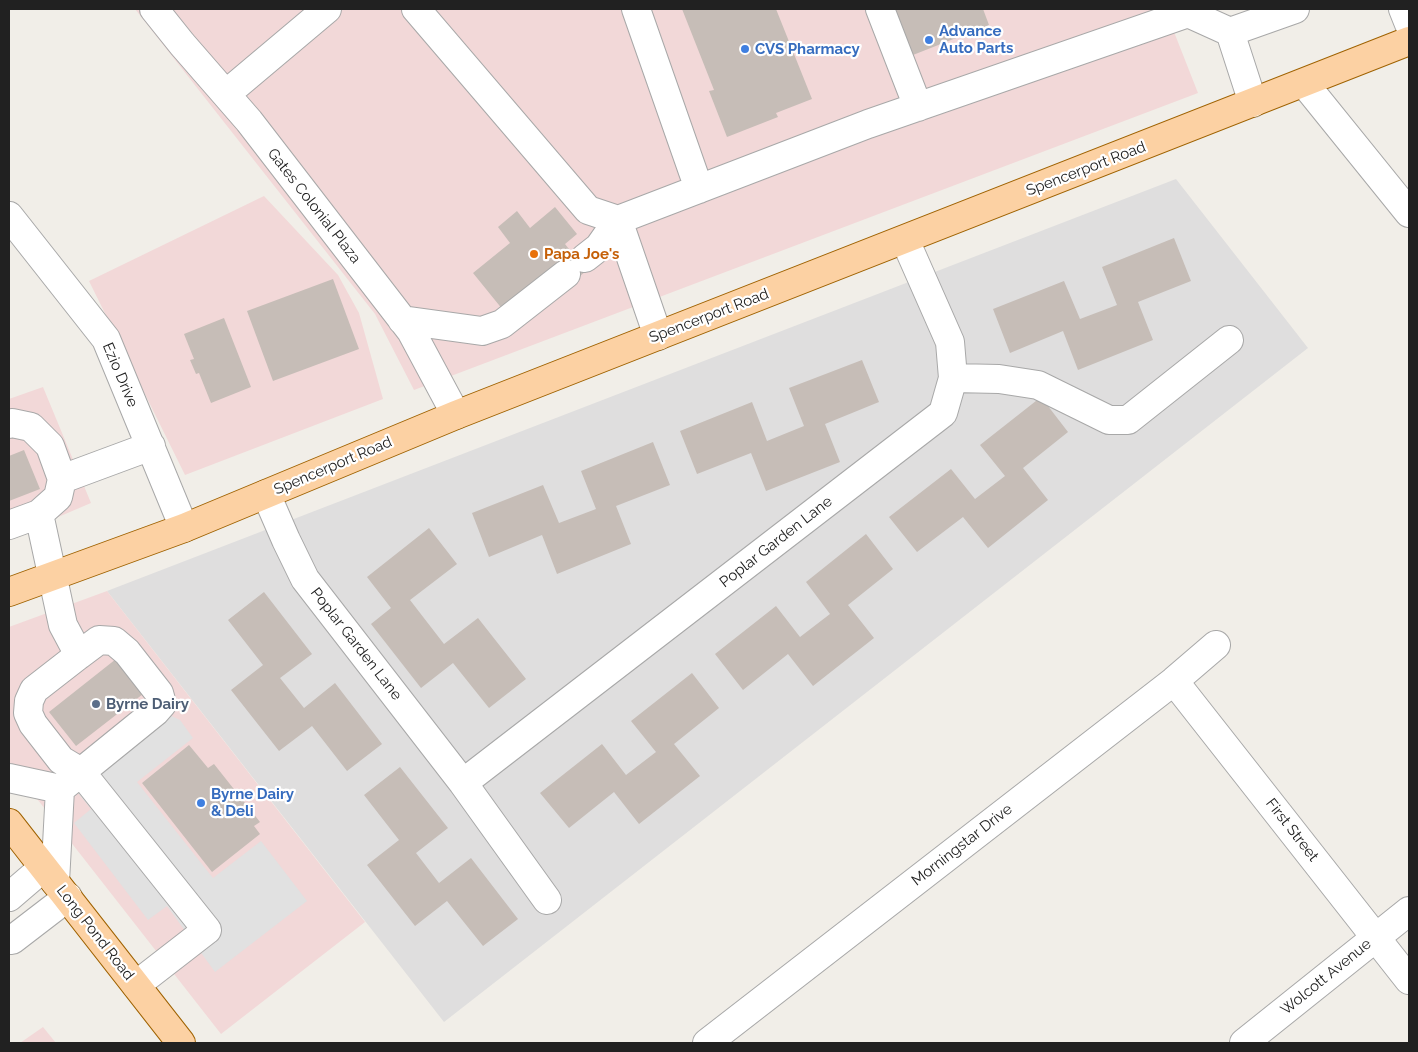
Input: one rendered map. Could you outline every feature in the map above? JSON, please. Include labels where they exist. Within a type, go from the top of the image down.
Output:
[{"type":"main road","name":"Spencerport Road","points":[[9,592],[184,528],[456,415],[1409,41]]},
{"type":"main road","name":"Long Pond Road","points":[[9,823],[181,1043]]},
{"type":"street","name":"Gates Colonial Plaza","points":[[154,9],[249,121],[402,320],[410,331],[456,415]]},
{"type":"street","points":[[226,94],[327,9]]},
{"type":"street","points":[[416,9],[588,210],[618,220]]},
{"type":"street","points":[[636,9],[699,189]]},
{"type":"street","points":[[880,9],[918,107]]},
{"type":"street","points":[[402,320],[482,331],[502,324],[599,247],[618,220],[868,124],[1188,13],[1226,20],[1295,9]]},
{"type":"street","points":[[1403,9],[1409,24]]},
{"type":"street","points":[[1226,20],[1253,103]]},
{"type":"street","points":[[1304,83],[1409,213]]},
{"type":"street","name":"Ezio Drive","points":[[9,216],[106,339],[184,528]]},
{"type":"street","points":[[618,220],[658,336]]},
{"type":"street","name":"Poplar Garden Lane","points":[[463,783],[943,413],[953,378],[950,342],[905,240]]},
{"type":"street","points":[[953,378],[999,378],[1038,385],[1109,420],[1128,420],[1228,340]]},
{"type":"street","points":[[9,424],[31,427],[50,446],[62,479],[58,497],[39,514],[9,525]]},
{"type":"street","points":[[62,479],[150,446]]},
{"type":"street","name":"Poplar Garden Lane","points":[[266,494],[306,579],[463,783],[547,900]]},
{"type":"street","points":[[39,514],[63,625],[79,655]]},
{"type":"street","points":[[9,940],[12,940],[56,882],[60,789],[82,772],[155,712],[162,704],[160,693],[127,652],[114,641],[99,640],[34,690],[29,701],[28,712],[33,724],[60,760],[82,772],[207,930],[136,985]]},
{"type":"street","name":"Morningstar Drive","points":[[708,1043],[1174,681],[1216,645]]},
{"type":"street","name":"First Street","points":[[1174,681],[1409,980]]},
{"type":"street","points":[[9,778],[60,789]]},
{"type":"street","points":[[9,897],[56,882]]},
{"type":"street","name":"Wolcott Avenue","points":[[1244,1043],[1409,911]]},
{"type":"shaded area","points":[[135,9],[1165,9],[1198,93],[414,390],[375,314]]},
{"type":"shaded area","points":[[1176,179],[1308,348],[444,1022],[107,591]]},
{"type":"shaded area","points":[[264,196],[338,275],[359,313],[383,399],[185,475],[89,281]]},
{"type":"shaded area","points":[[43,387],[91,503],[9,538],[9,399]]},
{"type":"shaded area","points":[[107,591],[365,922],[221,1034],[9,763],[9,627]]},
{"type":"shaded area","points":[[150,706],[180,720],[193,738],[137,782],[213,878],[261,841],[307,901],[215,972],[167,906],[148,920],[74,823],[91,809],[63,775]]},
{"type":"shaded area","points":[[43,1027],[56,1043],[20,1043]]},
{"type":"building","name":"CVS Pharmacy","points":[[682,9],[776,9],[812,99],[776,113],[778,117],[727,137],[709,91],[714,90]]},
{"type":"building","name":"Advance Auto Parts","points":[[895,9],[983,9],[989,25],[913,55]]},
{"type":"building","name":"Papa Joe's","points":[[555,207],[577,234],[565,244],[586,271],[573,282],[503,310],[473,273],[510,243],[498,227],[517,211],[530,228]]},
{"type":"building","points":[[1174,238],[1191,281],[1138,302],[1153,340],[1078,370],[1063,331],[1010,353],[993,309],[1064,281],[1080,319],[1117,305],[1102,267]]},
{"type":"building","points":[[333,279],[359,349],[273,381],[247,311]]},
{"type":"building","points":[[224,318],[251,387],[211,403],[199,373],[196,374],[190,360],[194,359],[184,334]]},
{"type":"building","points":[[862,360],[879,402],[825,424],[840,462],[766,491],[751,453],[697,474],[680,431],[752,402],[767,441],[804,426],[789,388]]},
{"type":"building","points":[[1041,397],[1068,432],[1023,468],[1048,500],[988,548],[963,517],[917,552],[889,517],[951,469],[975,499],[1005,476],[980,445]]},
{"type":"building","points":[[653,442],[670,485],[616,506],[631,544],[557,574],[542,535],[489,557],[472,513],[543,485],[559,523],[596,509],[581,471]]},
{"type":"building","points":[[24,450],[40,489],[9,501],[9,456]]},
{"type":"building","points":[[429,528],[457,564],[410,600],[444,644],[478,618],[526,679],[489,708],[453,663],[421,688],[371,624],[391,608],[367,577]]},
{"type":"building","points":[[866,534],[893,569],[848,605],[874,638],[813,686],[788,654],[743,690],[715,654],[776,606],[800,637],[830,614],[806,582]]},
{"type":"building","points":[[264,592],[312,654],[280,678],[304,708],[335,683],[382,744],[347,771],[312,726],[279,751],[231,690],[263,665],[228,620]]},
{"type":"building","points":[[116,659],[143,694],[76,746],[49,712]]},
{"type":"building","points":[[692,673],[719,708],[674,744],[700,776],[639,824],[614,792],[569,828],[540,793],[602,744],[626,775],[656,752],[631,721]]},
{"type":"building","name":"Byrne Dairy & Deli","points":[[189,745],[208,768],[214,764],[260,822],[254,826],[260,834],[212,872],[142,783]]},
{"type":"building","points":[[400,767],[448,828],[416,853],[439,883],[471,858],[518,919],[483,946],[447,901],[415,926],[367,865],[399,840],[364,795]]},
{"type":"place","name":"Advance Auto Parts","points":[[929,40]]},
{"type":"place","name":"CVS Pharmacy","points":[[745,49]]},
{"type":"place","name":"Papa Joe's","points":[[534,254]]},
{"type":"place","name":"Byrne Dairy","points":[[96,704]]},
{"type":"place","name":"Byrne Dairy & Deli","points":[[201,803]]}]
